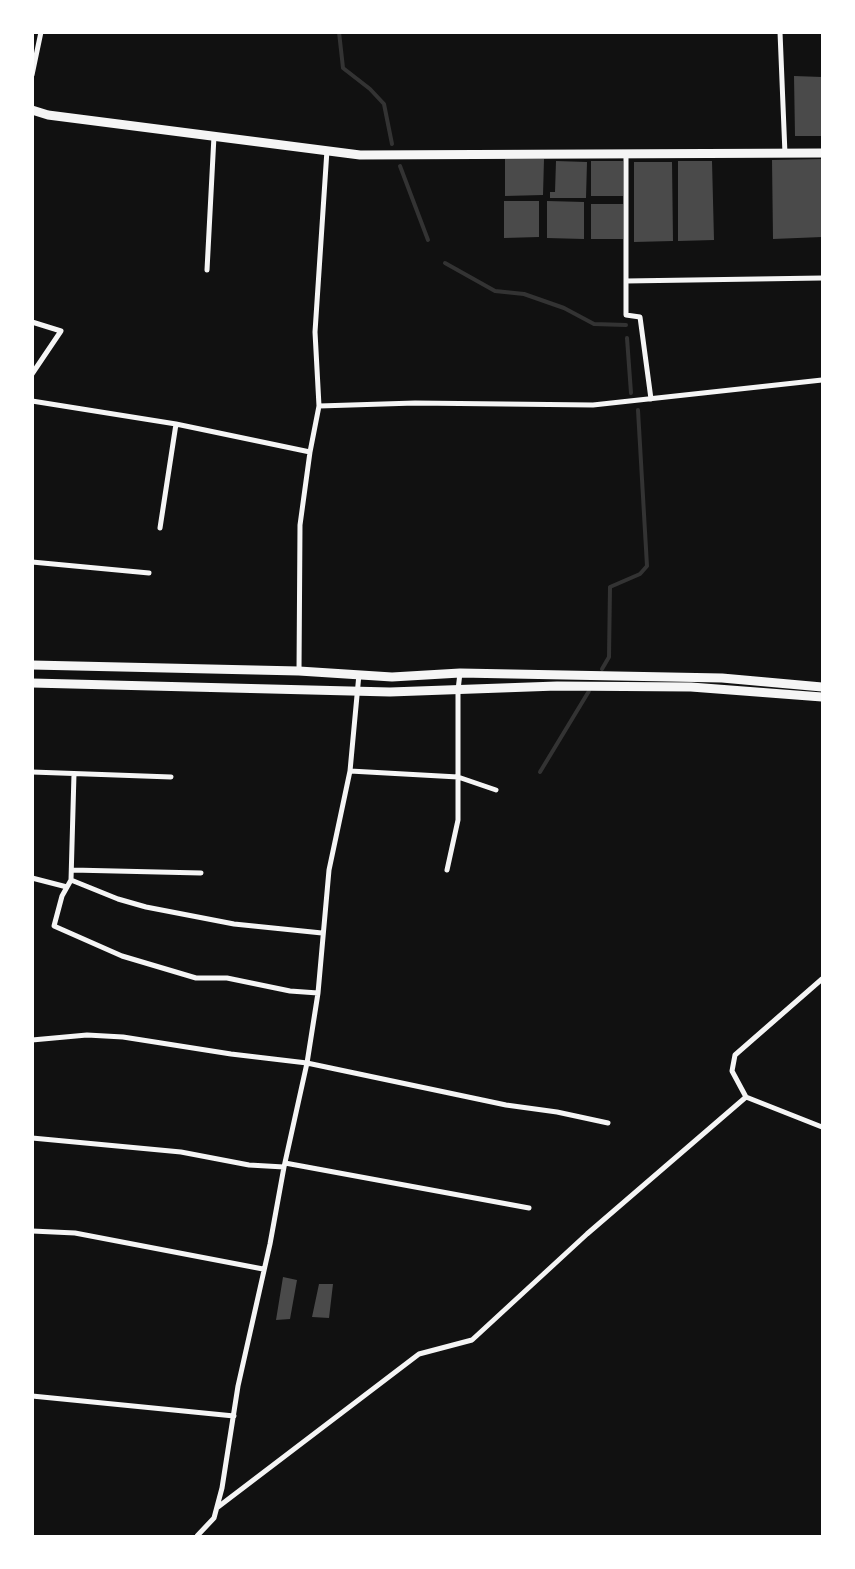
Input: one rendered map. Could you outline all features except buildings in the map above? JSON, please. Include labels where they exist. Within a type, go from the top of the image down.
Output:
[{"type":"street","points":[[32,76],[41,32]]},
{"type":"street","points":[[780,32],[785,154]]},
{"type":"street","points":[[32,110],[48,115],[360,154],[822,153]]},
{"type":"street","points":[[207,270],[214,135]]},
{"type":"street","points":[[299,671],[300,525],[310,452],[319,406],[315,332],[328,150]]},
{"type":"street","points":[[626,154],[626,315],[640,317],[650,399]]},
{"type":"street","points":[[626,281],[822,278]]},
{"type":"street","points":[[32,322],[61,331],[32,374]]},
{"type":"street","points":[[319,406],[415,403],[594,405],[822,380]]},
{"type":"street","points":[[32,401],[176,424],[310,452]]},
{"type":"street","points":[[160,528],[176,424]]},
{"type":"street","points":[[32,562],[149,573]]},
{"type":"street","points":[[32,665],[299,671],[392,677],[460,673],[722,678],[822,687]]},
{"type":"street","points":[[447,870],[458,820],[458,690],[460,673]]},
{"type":"street","points":[[197,1536],[214,1518],[218,1507],[263,1269],[270,1244],[284,1165],[306,1063],[318,992],[329,870],[350,771],[359,674]]},
{"type":"street","points":[[32,683],[357,692],[557,686],[691,687],[822,697]]},
{"type":"street","points":[[350,771],[458,777],[496,790]]},
{"type":"street","points":[[32,772],[171,776]]},
{"type":"street","points":[[74,774],[71,880],[54,926],[122,956],[196,978],[227,978],[290,991],[318,992]]},
{"type":"street","points":[[72,870],[201,873]]},
{"type":"street","points":[[32,878],[67,888]]},
{"type":"street","points":[[71,880],[118,899],[164,911],[234,924],[322,933]]},
{"type":"street","points":[[822,979],[735,1054],[732,1071],[746,1097],[822,1127]]},
{"type":"street","points":[[32,1040],[87,1034],[123,1037],[231,1054],[306,1063],[506,1105],[557,1112],[608,1123]]},
{"type":"street","points":[[218,1507],[418,1354],[472,1340],[587,1234],[746,1097]]},
{"type":"street","points":[[32,1138],[181,1152],[250,1165],[284,1165],[529,1208]]},
{"type":"street","points":[[32,1231],[75,1233],[263,1269]]},
{"type":"street","points":[[32,1396],[234,1416]]},
{"type":"waterway","points":[[339,32],[343,68],[370,89],[384,104],[392,144]]},
{"type":"waterway","points":[[400,166],[428,240]]},
{"type":"waterway","points":[[445,263],[495,291],[524,294],[564,308],[594,324],[626,325]]},
{"type":"waterway","points":[[627,338],[631,393]]},
{"type":"waterway","points":[[602,669],[609,657],[610,587],[640,574],[647,566],[638,410]]},
{"type":"waterway","points":[[540,772],[589,691]]}]
